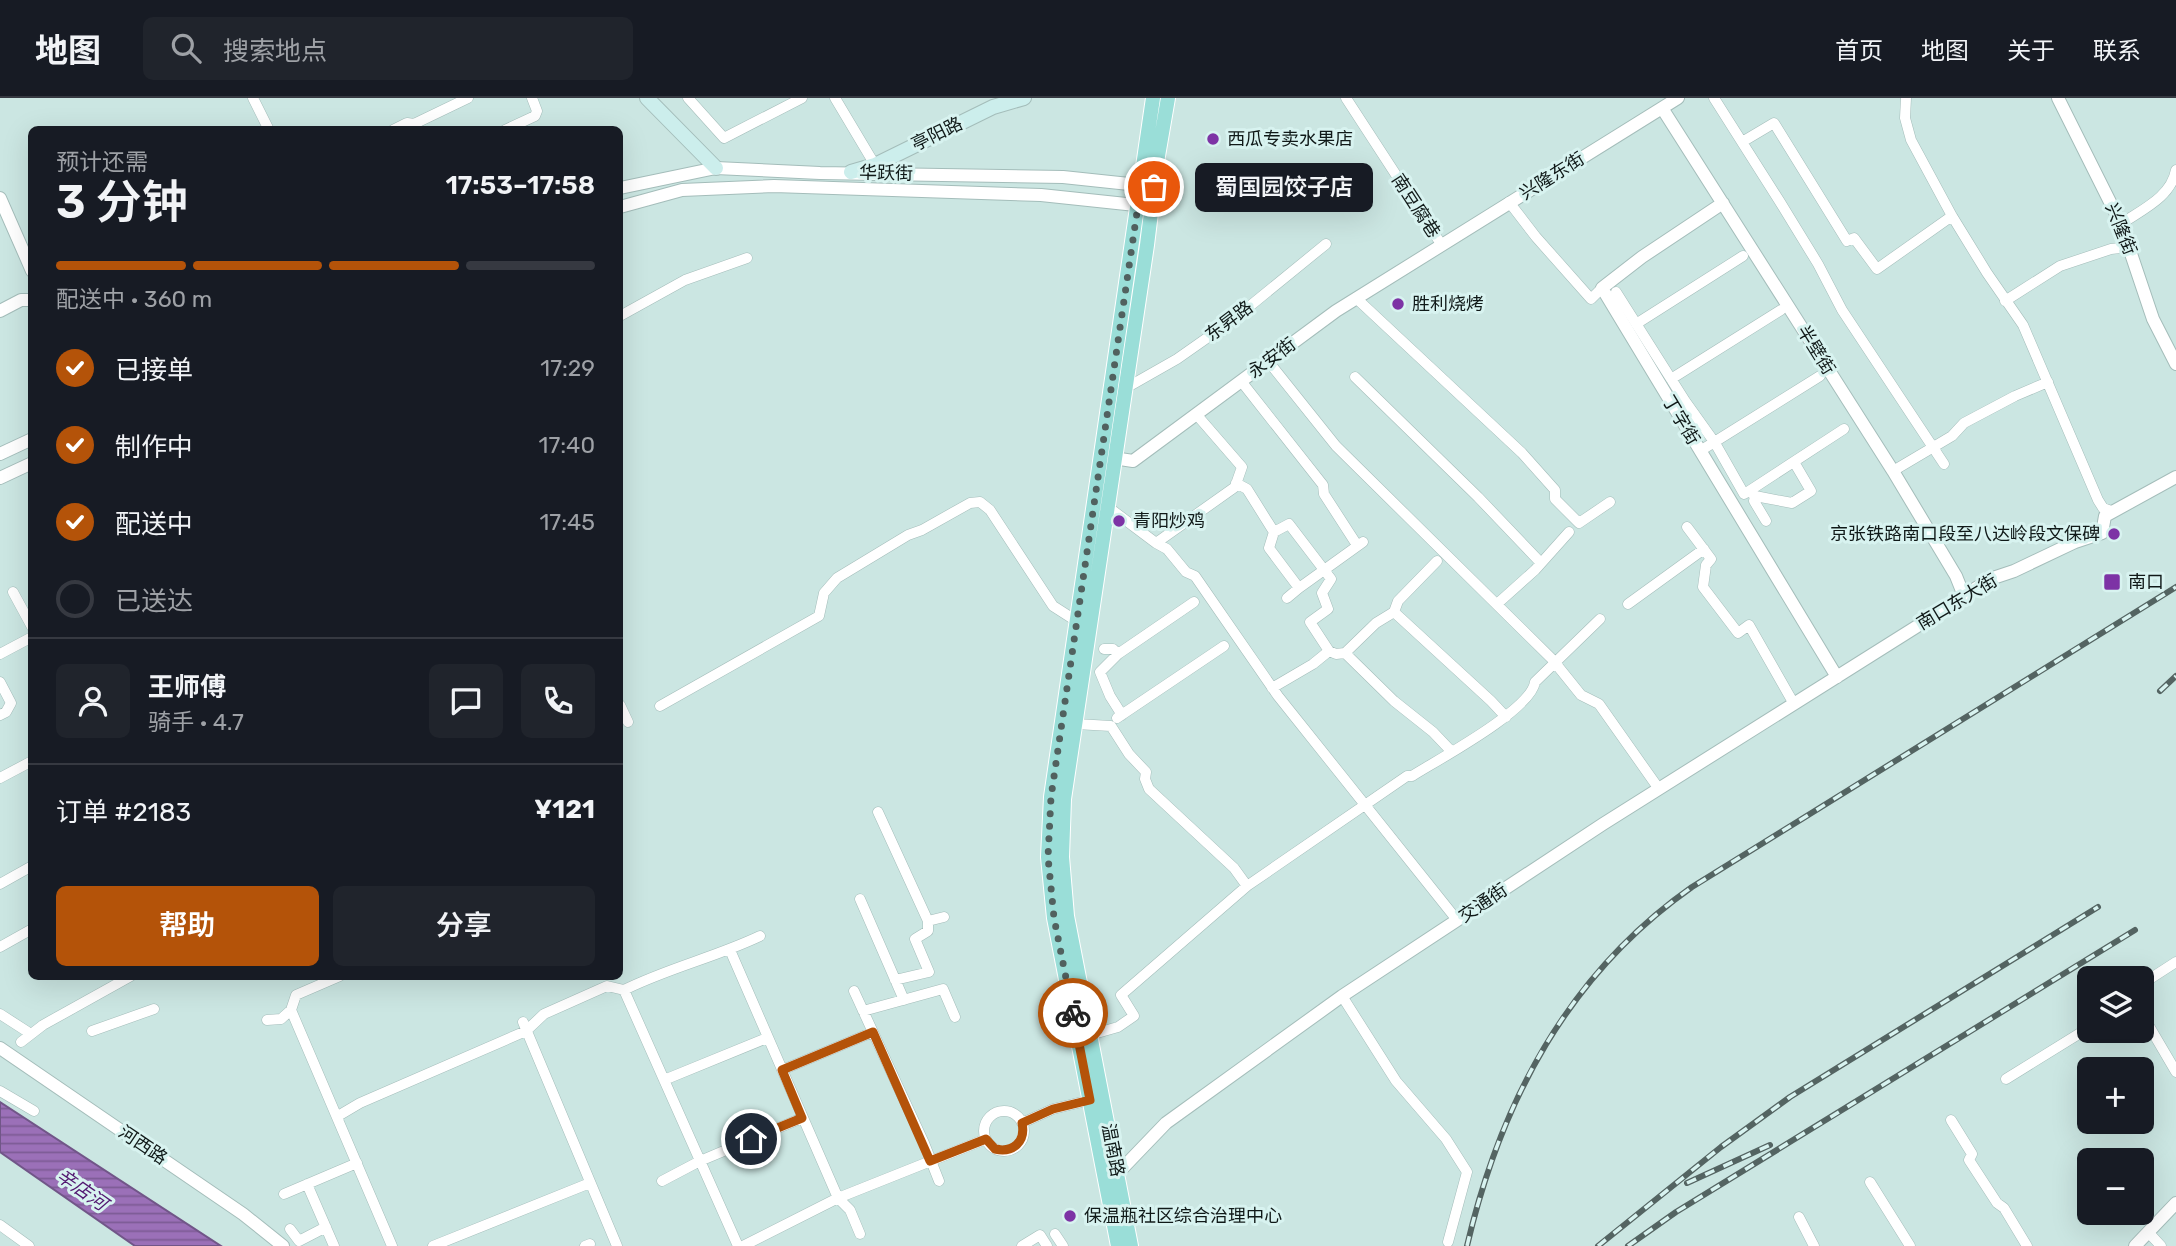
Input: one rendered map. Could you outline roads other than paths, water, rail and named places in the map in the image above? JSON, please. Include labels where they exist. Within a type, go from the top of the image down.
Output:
[{"type":"main road","points":[[647,98],[716,168]]},
{"type":"main road","name":"亭阳路","points":[[851,172],[874,165],[993,107],[1024,98]]},
{"type":"main road","name":"温南路","points":[[1148,186],[1153,98]]},
{"type":"main road","name":"温南路","points":[[1131,1246],[1090,1100],[1054,918],[1048,857],[1051,797],[1077,622],[1109,457],[1148,186],[1168,98]]},
{"type":"main road","name":"温南路","points":[[1118,1246],[1111,1175],[1090,1035],[1067,916],[1062,857],[1064,799],[1108,507],[1109,457],[1126,388],[1145,206]]},
{"type":"street","points":[[253,98],[267,126]]},
{"type":"street","points":[[417,126],[468,98]]},
{"type":"street","points":[[514,126],[535,116],[537,111],[532,98]]},
{"type":"street","points":[[688,98],[724,138],[802,98]]},
{"type":"street","points":[[835,98],[874,165]]},
{"type":"street","name":"南豆腐巷","points":[[1346,98],[1441,244]]},
{"type":"street","name":"兴隆东街","points":[[1441,244],[1678,98]]},
{"type":"street","points":[[1714,98],[1818,264],[1842,310],[1944,464]]},
{"type":"street","points":[[1906,98],[1905,118],[1911,140],[1952,216],[2023,325],[2098,500],[2103,508],[2111,511]]},
{"type":"street","name":"兴隆街","points":[[2058,98],[2122,224],[2153,319],[2176,364]]},
{"type":"street","name":"半壁街","points":[[1662,108],[1893,471],[1956,576],[1964,596]]},
{"type":"street","points":[[1741,142],[1774,123],[1847,242],[1854,238],[1877,269],[1952,216]]},
{"type":"street","name":"华跃街","points":[[623,187],[716,168],[820,173],[1063,177],[1148,186]]},
{"type":"street","points":[[2122,224],[2161,197],[2174,179],[2176,170]]},
{"type":"street","name":"华跃街","points":[[623,206],[682,190],[774,186],[1041,195],[1145,206]]},
{"type":"street","points":[[0,198],[28,262]]},
{"type":"street","points":[[1509,202],[1591,299],[1642,257],[1723,203]]},
{"type":"street","name":"东昇路","points":[[1126,388],[1177,359],[1234,319],[1326,244]]},
{"type":"street","name":"永安街","points":[[1109,457],[1133,461],[1356,298],[1441,244]]},
{"type":"street","points":[[2005,301],[2060,266],[2111,249],[2129,247]]},
{"type":"street","points":[[1636,324],[1743,256]]},
{"type":"street","points":[[623,314],[685,280],[747,258]]},
{"type":"street","name":"丁字街","points":[[1602,288],[1837,677]]},
{"type":"street","points":[[1616,292],[1715,443],[1744,494],[1752,493],[1791,503],[1811,491],[1794,462]]},
{"type":"street","points":[[1356,298],[1522,453],[1555,490],[1555,499],[1578,523],[1609,502]]},
{"type":"street","points":[[0,311],[21,300],[28,300]]},
{"type":"street","points":[[1671,379],[1781,310]]},
{"type":"street","points":[[1268,361],[1336,446],[1552,659],[1581,695],[1599,704],[1658,789]]},
{"type":"street","points":[[1700,451],[1820,376]]},
{"type":"street","points":[[1355,377],[1540,562]]},
{"type":"street","points":[[1241,381],[1323,485],[1324,494],[1360,543],[1287,598]]},
{"type":"street","points":[[1893,471],[1952,436],[1964,423],[2048,382]]},
{"type":"street","points":[[1156,543],[1235,487],[1242,467],[1196,414]]},
{"type":"street","points":[[1752,493],[1844,429]]},
{"type":"street","points":[[0,454],[28,441]]},
{"type":"street","points":[[0,478],[28,465]]},
{"type":"street","name":"南口东大街","points":[[1879,651],[1990,579],[2102,533],[2105,516],[2111,511],[2176,477]]},
{"type":"street","points":[[1236,483],[1247,489],[1274,531]]},
{"type":"street","points":[[1752,493],[1766,522]]},
{"type":"street","points":[[660,706],[819,616],[824,593],[837,578],[908,535],[970,503],[980,502],[990,510],[1053,606],[1077,622]]},
{"type":"street","points":[[1108,507],[1167,549],[1186,572],[1195,576],[1272,688],[1457,920]]},
{"type":"street","points":[[1298,588],[1269,548],[1274,531],[1289,524],[1331,579],[1322,593],[1328,609],[1310,622],[1329,651],[1336,654],[1345,653],[1376,622],[1394,612],[1398,601],[1437,561]]},
{"type":"street","points":[[1688,527],[1711,559],[1706,565],[1703,587],[1738,633],[1749,625],[1794,704]]},
{"type":"street","points":[[1497,604],[1535,570],[1569,533]]},
{"type":"street","points":[[1628,604],[1704,549]]},
{"type":"street","points":[[13,592],[28,620]]},
{"type":"street","points":[[1122,715],[1100,672],[1118,654],[1194,601]]},
{"type":"street","points":[[1394,612],[1506,718]]},
{"type":"street","points":[[1090,1035],[1118,1027],[1134,1016],[1121,995],[1247,886],[1407,776],[1412,776],[1506,718],[1534,689],[1535,682],[1600,619]]},
{"type":"street","points":[[0,654],[28,639]]},
{"type":"street","points":[[1111,726],[1113,720],[1224,646]]},
{"type":"street","points":[[1104,649],[1113,649],[1118,654]]},
{"type":"street","points":[[1272,688],[1313,664],[1329,651]]},
{"type":"street","name":"交通街","points":[[1111,1175],[1166,1123],[1342,996],[1658,789],[1879,651]]},
{"type":"street","points":[[1345,653],[1451,751]]},
{"type":"street","points":[[0,682],[11,703],[6,712],[0,715]]},
{"type":"street","points":[[1076,724],[1111,726]]},
{"type":"street","points":[[1111,726],[1129,754],[1146,772],[1145,779],[1149,789],[1234,868],[1247,886]]},
{"type":"street","points":[[0,778],[28,763]]},
{"type":"street","points":[[878,813],[928,921],[928,931],[915,939],[929,972],[895,980]]},
{"type":"street","points":[[0,884],[28,868]]},
{"type":"street","points":[[860,899],[904,1000]]},
{"type":"street","points":[[928,921],[944,916]]},
{"type":"street","points":[[0,947],[28,931]]},
{"type":"street","points":[[338,1116],[360,1103],[525,1026],[544,1014],[607,986],[624,990],[659,973],[730,950],[760,936]]},
{"type":"street","points":[[730,950],[838,1199],[850,1210],[860,1234]]},
{"type":"street","points":[[2154,977],[2176,962]]},
{"type":"street","points":[[21,1042],[43,1025],[124,980]]},
{"type":"street","points":[[267,1020],[281,1019],[291,1010],[296,995],[331,980]]},
{"type":"street","points":[[863,1011],[943,989],[956,1017]]},
{"type":"street","points":[[624,990],[738,1246]]},
{"type":"street","points":[[854,991],[939,1181]]},
{"type":"street","points":[[1342,996],[1396,1081],[1446,1139],[1467,1172],[1448,1242]]},
{"type":"street","points":[[92,1031],[154,1009]]},
{"type":"street","points":[[291,1010],[392,1246]]},
{"type":"street","points":[[0,1014],[31,1034]]},
{"type":"street","points":[[525,1026],[617,1246]]},
{"type":"street","points":[[782,1070],[873,1032]]},
{"type":"street","points":[[2154,1034],[2176,1072]]},
{"type":"street","points":[[2006,1079],[2077,1035]]},
{"type":"street","points":[[664,1080],[768,1038]]},
{"type":"street","name":"河西路","points":[[0,1048],[243,1214],[283,1246]]},
{"type":"street","points":[[0,1091],[34,1111]]},
{"type":"street","points":[[1022,1123],[1053,1109],[1090,1100]]},
{"type":"street","points":[[1008,1111],[1022,1123],[1023,1137],[1015,1147],[1008,1150],[995,1149],[986,1139],[986,1121],[996,1113],[1008,1111]]},
{"type":"street","points":[[662,1181],[700,1161],[802,1118]]},
{"type":"street","points":[[1951,1120],[1972,1154],[1969,1160],[1997,1203],[2004,1208],[2027,1246]]},
{"type":"street","points":[[743,1246],[838,1199],[986,1139]]},
{"type":"street","points":[[284,1194],[357,1163]]},
{"type":"street","points":[[1870,1182],[1910,1246]]},
{"type":"street","points":[[433,1246],[590,1183]]},
{"type":"street","points":[[307,1184],[334,1246]]},
{"type":"street","points":[[2135,1246],[2176,1203]]},
{"type":"street","points":[[1799,1217],[1814,1246]]},
{"type":"street","points":[[1,1227],[29,1246]]},
{"type":"street","points":[[290,1229],[299,1241],[326,1227]]},
{"type":"street","points":[[2148,1231],[2161,1246]]},
{"type":"street","points":[[1055,1234],[1063,1246]]},
{"type":"street","points":[[1022,1246],[1040,1235],[1047,1246]]},
{"type":"water","name":"辛店河","points":[[0,1102],[221,1246],[135,1246],[0,1152]]},
{"type":"railway","points":[[1467,1246],[1499,1141],[1520,1092],[1546,1045],[1575,1001],[1609,959],[1648,921],[1692,887],[2176,587]]},
{"type":"railway","points":[[2160,691],[2176,676]]},
{"type":"railway","points":[[1598,1246],[1721,1147],[1790,1097],[2098,907]]},
{"type":"railway","points":[[1628,1246],[1676,1212],[2135,930]]},
{"type":"railway","points":[[1687,1183],[1770,1145]]},
{"type":"place","name":"西瓜专卖水果店","points":[[1213,139]]},
{"type":"place","name":"蜀国园饺子店","points":[[1154,187]]},
{"type":"place","name":"胜利烧烤","points":[[1398,304]]},
{"type":"place","name":"青阳炒鸡","points":[[1119,521]]},
{"type":"place","name":"京张铁路南口段至八达岭段文保碑","points":[[2114,534]]},
{"type":"place","name":"南口","points":[[2112,582]]},
{"type":"place","name":"保温瓶社区综合治理中心","points":[[1070,1216]]}]
